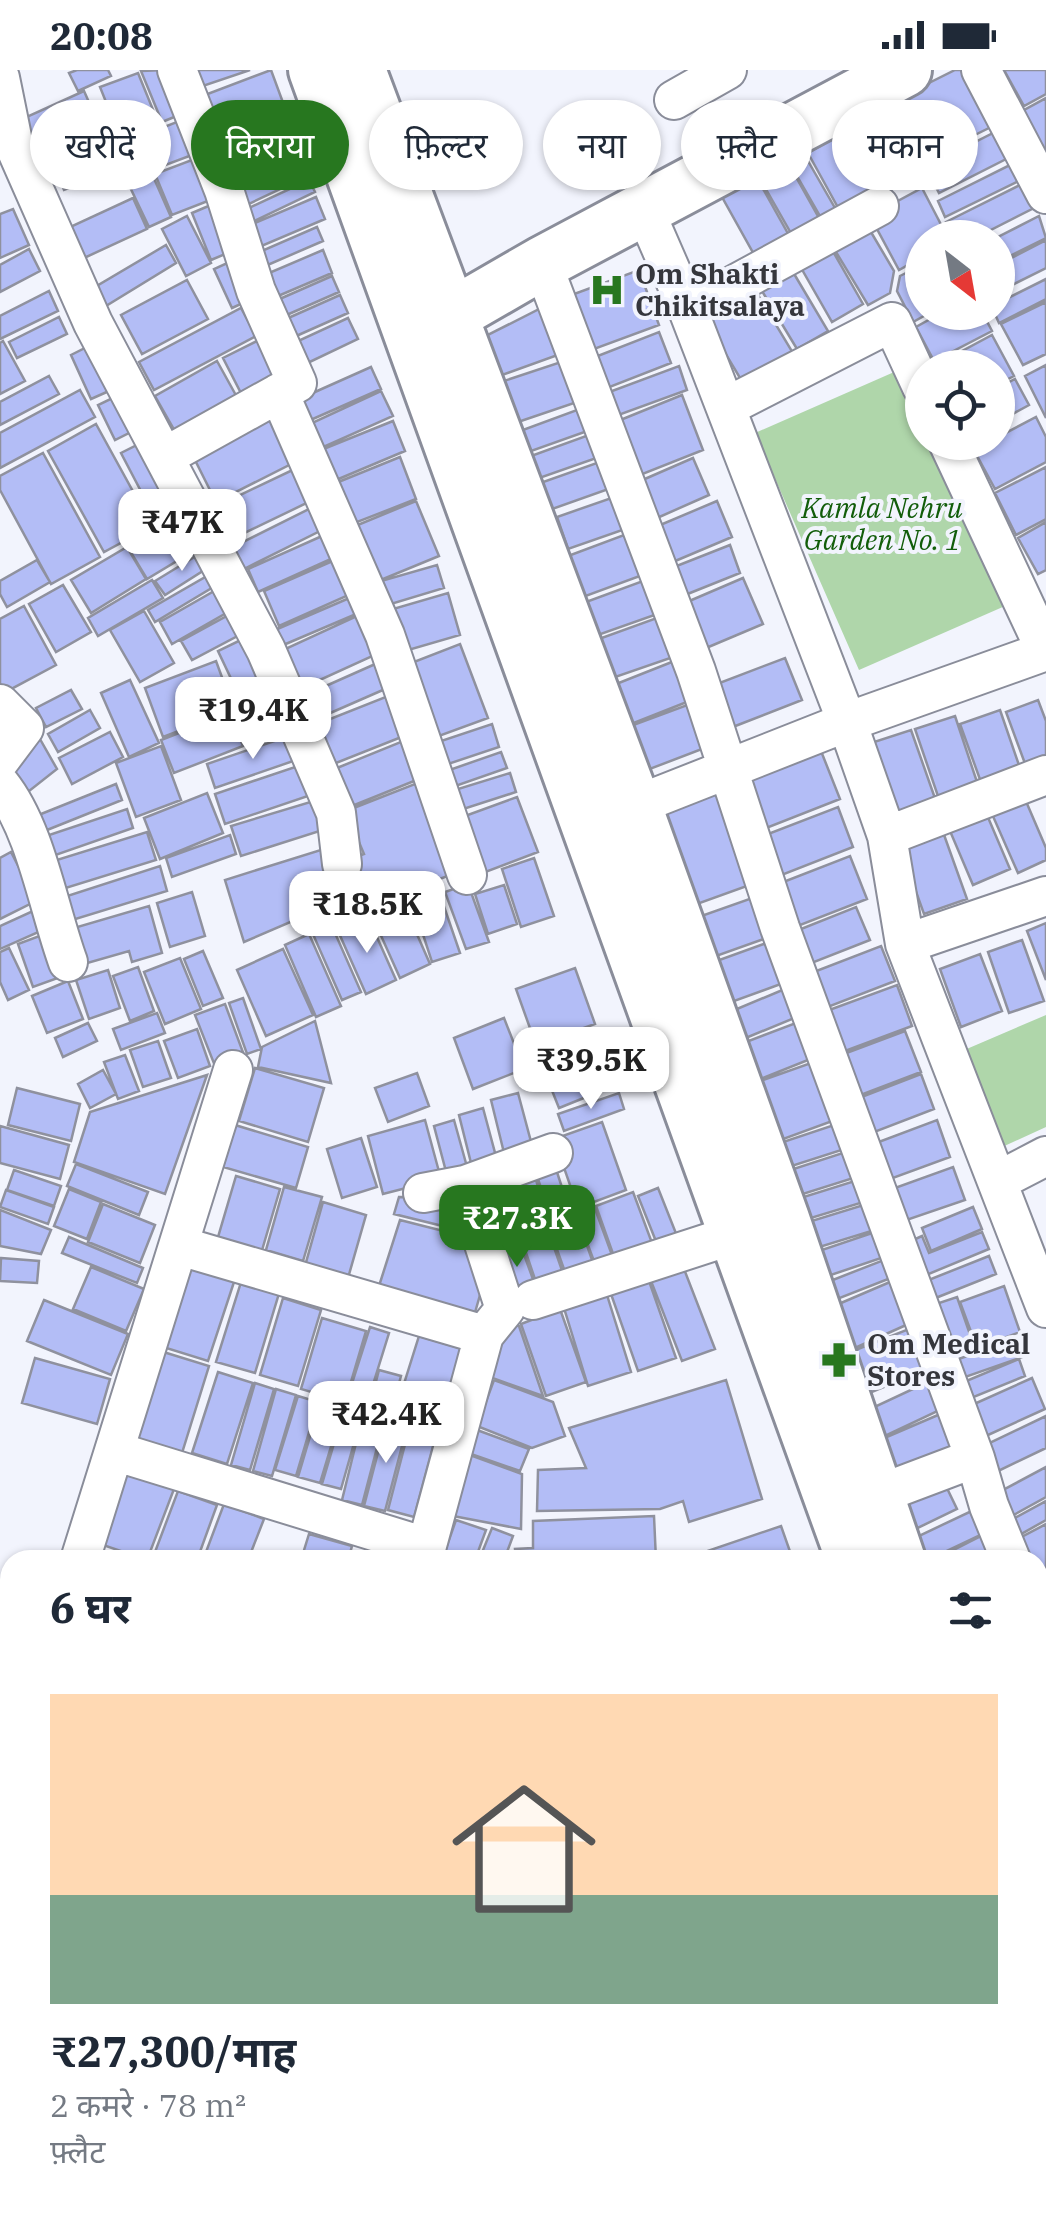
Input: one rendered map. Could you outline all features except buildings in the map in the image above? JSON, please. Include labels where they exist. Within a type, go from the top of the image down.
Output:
[{"type":"street","points":[[164,457],[297,383],[256,291],[224,190],[177,70]]},
{"type":"street","points":[[315,70],[432,323]]},
{"type":"street","points":[[360,70],[432,323],[857,1502],[854,1550]]},
{"type":"street","points":[[674,100],[727,70]]},
{"type":"street","points":[[432,323],[905,70]]},
{"type":"street","points":[[982,70],[1046,194]]},
{"type":"street","points":[[0,78],[6,145],[92,323],[266,650],[336,813],[342,864]]},
{"type":"street","points":[[688,310],[879,206]]},
{"type":"street","points":[[644,209],[726,406],[847,722],[887,836],[905,944],[1044,1297]]},
{"type":"street","points":[[542,264],[730,768],[786,944],[1008,1550]]},
{"type":"street","points":[[726,406],[892,322],[905,350]]},
{"type":"street","points":[[279,393],[384,634],[468,875]]},
{"type":"street","points":[[612,814],[847,722],[1046,651],[956,460]]},
{"type":"street","points":[[0,704],[24,728],[0,760]]},
{"type":"street","points":[[887,836],[1046,776]]},
{"type":"street","points":[[0,784],[12,799],[31,844],[68,962]]},
{"type":"street","points":[[905,944],[1046,896]]},
{"type":"street","points":[[676,994],[736,1234],[857,1502],[892,1550]]},
{"type":"street","points":[[83,1550],[233,1070]]},
{"type":"street","points":[[423,1193],[466,1185],[552,1154]]},
{"type":"street","points":[[998,1181],[1046,1156]]},
{"type":"street","points":[[425,1550],[484,1335],[506,1309],[466,1185]]},
{"type":"street","points":[[533,1300],[736,1234]]},
{"type":"street","points":[[180,1246],[484,1335]]},
{"type":"street","points":[[114,1451],[412,1550]]},
{"type":"street","points":[[857,1502],[975,1458]]},
{"type":"green space","name":"Kamla Nehru Garden No. 1","points":[[901,369],[905,379],[905,460],[941,460],[1005,606],[859,670],[755,433]]},
{"type":"green space","points":[[1046,1015],[1046,1127],[1000,1148],[962,1051]]},
{"type":"place","name":"Om Shakti Chikitsalaya","points":[[607,290]]},
{"type":"place","name":"Om Medical Stores","points":[[839,1360]]}]
